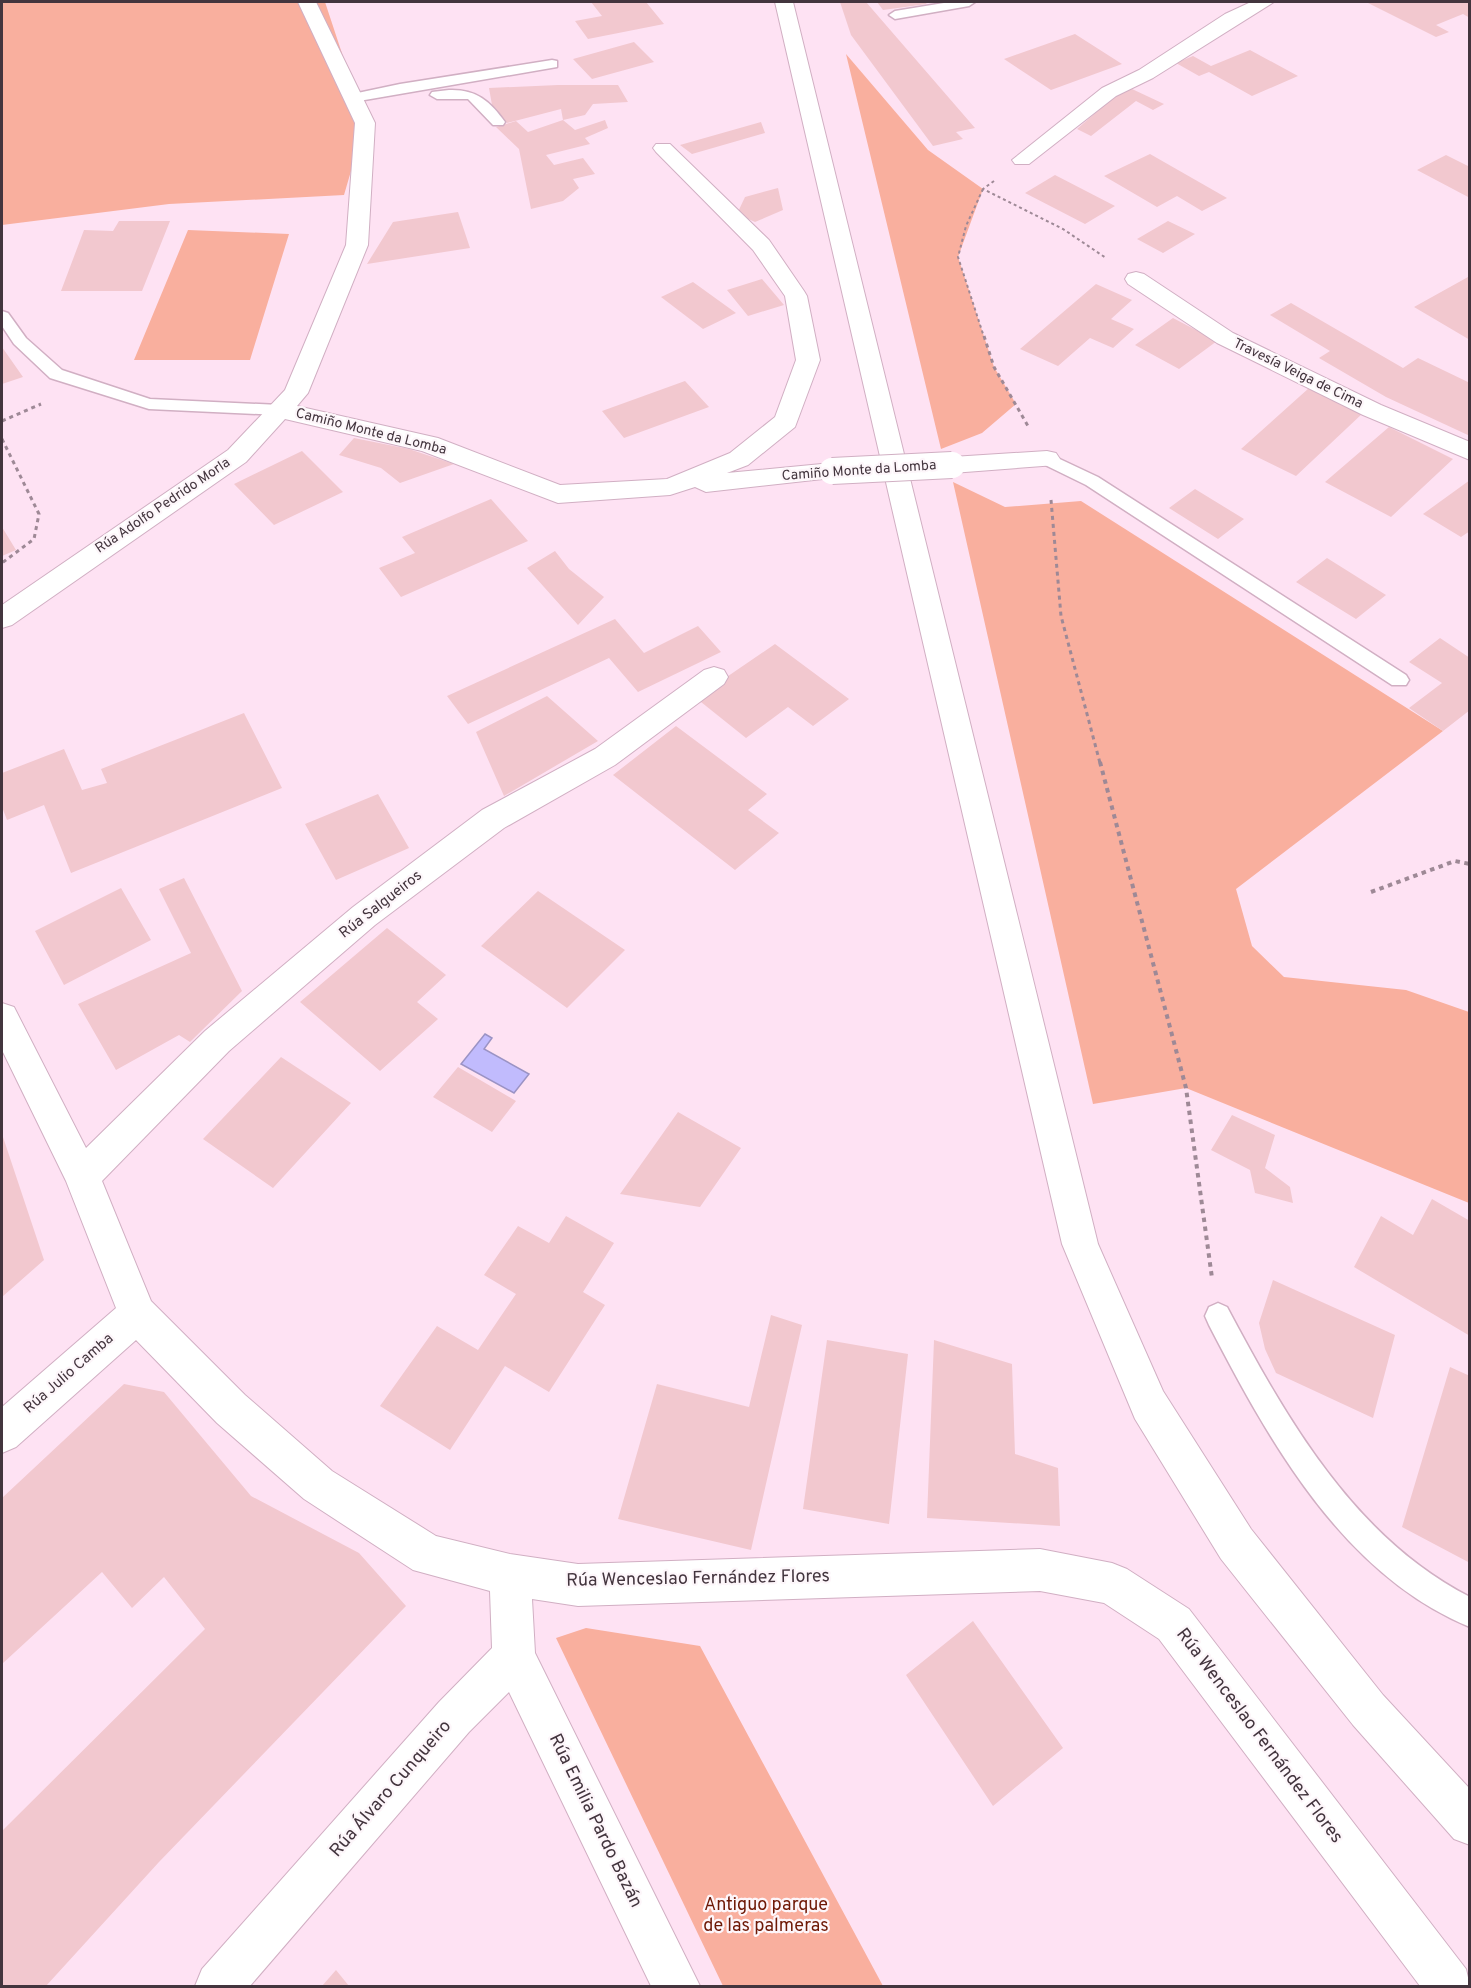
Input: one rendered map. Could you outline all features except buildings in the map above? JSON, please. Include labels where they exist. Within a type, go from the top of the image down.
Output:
[{"type":"main road","name":"Rúa Adolfo Pedrido Morla","points":[[2,618],[237,456],[296,393],[357,245],[365,123],[307,2]]},
{"type":"main road","points":[[784,2],[1080,1244],[1149,1405],[1236,1544],[1368,1710],[1470,1823]]},
{"type":"main road","points":[[1022,160],[1109,92],[1146,74],[1232,18],[1265,2]]},
{"type":"main road","name":"Camiño Monte da Lomba","points":[[663,148],[761,245],[790,287],[796,296],[808,360],[786,421],[739,459],[670,487]]},
{"type":"main road","name":"Travesía Veiga de Cima","points":[[1136,279],[1225,338],[1372,410],[1470,452]]},
{"type":"main road","name":"Camiño Monte da Lomba","points":[[280,410],[429,444],[558,494],[670,487],[832,471],[1047,459]]},
{"type":"main road","name":"Rúa Salgueiros","points":[[82,1176],[217,1041],[364,916],[493,819],[604,757],[714,676]]},
{"type":"main road","name":"Rúa Wenceslao Fernández Flores","points":[[2,1017],[82,1176],[137,1314],[231,1408],[318,1485],[428,1555],[510,1575],[578,1585],[1040,1570],[1112,1584],[1174,1624],[1449,1986]]},
{"type":"main road","name":"Rúa Julio Camba","points":[[2,1433],[137,1314]]},
{"type":"main road","points":[[510,1575],[514,1656]]},
{"type":"main road","name":"Rúa Álvaro Cunqueiro","points":[[219,1986],[454,1717],[514,1656]]},
{"type":"main road","name":"Rúa Emilia Pardo Bazán","points":[[514,1656],[676,1986]]},
{"type":"main road","points":[[1368,1710],[1470,1792]]},
{"type":"lane","points":[[895,15],[969,2]]},
{"type":"lane","points":[[353,98],[552,64]]},
{"type":"lane","points":[[380,92],[398,100],[408,101],[464,93],[478,98],[498,122]]},
{"type":"lane","points":[[2,316],[20,341],[56,374],[149,404],[280,410]]},
{"type":"lane","points":[[1047,459],[1092,481],[1399,680]]},
{"type":"lane","points":[[1218,1316],[1240,1359],[1296,1449],[1359,1532],[1419,1584],[1470,1613]]},
{"type":"path","points":[[1022,160],[983,189],[966,226],[958,257],[994,367],[1047,459],[1061,616],[1186,1088],[1218,1316]]},
{"type":"path","points":[[983,189],[1063,229],[1136,279]]},
{"type":"path","points":[[2,421],[48,401]]},
{"type":"path","points":[[2,439],[39,514],[34,539],[2,563]]},
{"type":"path","points":[[1371,892],[1455,861],[1470,864]]},
{"type":"green space","points":[[2,2],[325,2],[365,123],[344,195],[169,204],[2,225]]},
{"type":"green space","points":[[846,54],[928,150],[983,189],[958,257],[994,367],[1016,404],[982,433],[941,449]]},
{"type":"green space","points":[[188,230],[289,234],[250,360],[134,360]]},
{"type":"green space","points":[[953,482],[1005,507],[1081,501],[1443,731],[1236,889],[1252,946],[1284,977],[1406,990],[1469,1012],[1469,1203],[1186,1088],[1093,1104]]},
{"type":"green space","name":"Antiguo parque de las palmeras","points":[[586,1628],[700,1646],[883,1986],[723,1986],[556,1638]]},
{"type":"shaded area","points":[[485,1034],[492,1038],[484,1049],[529,1074],[514,1093],[461,1064]]}]
